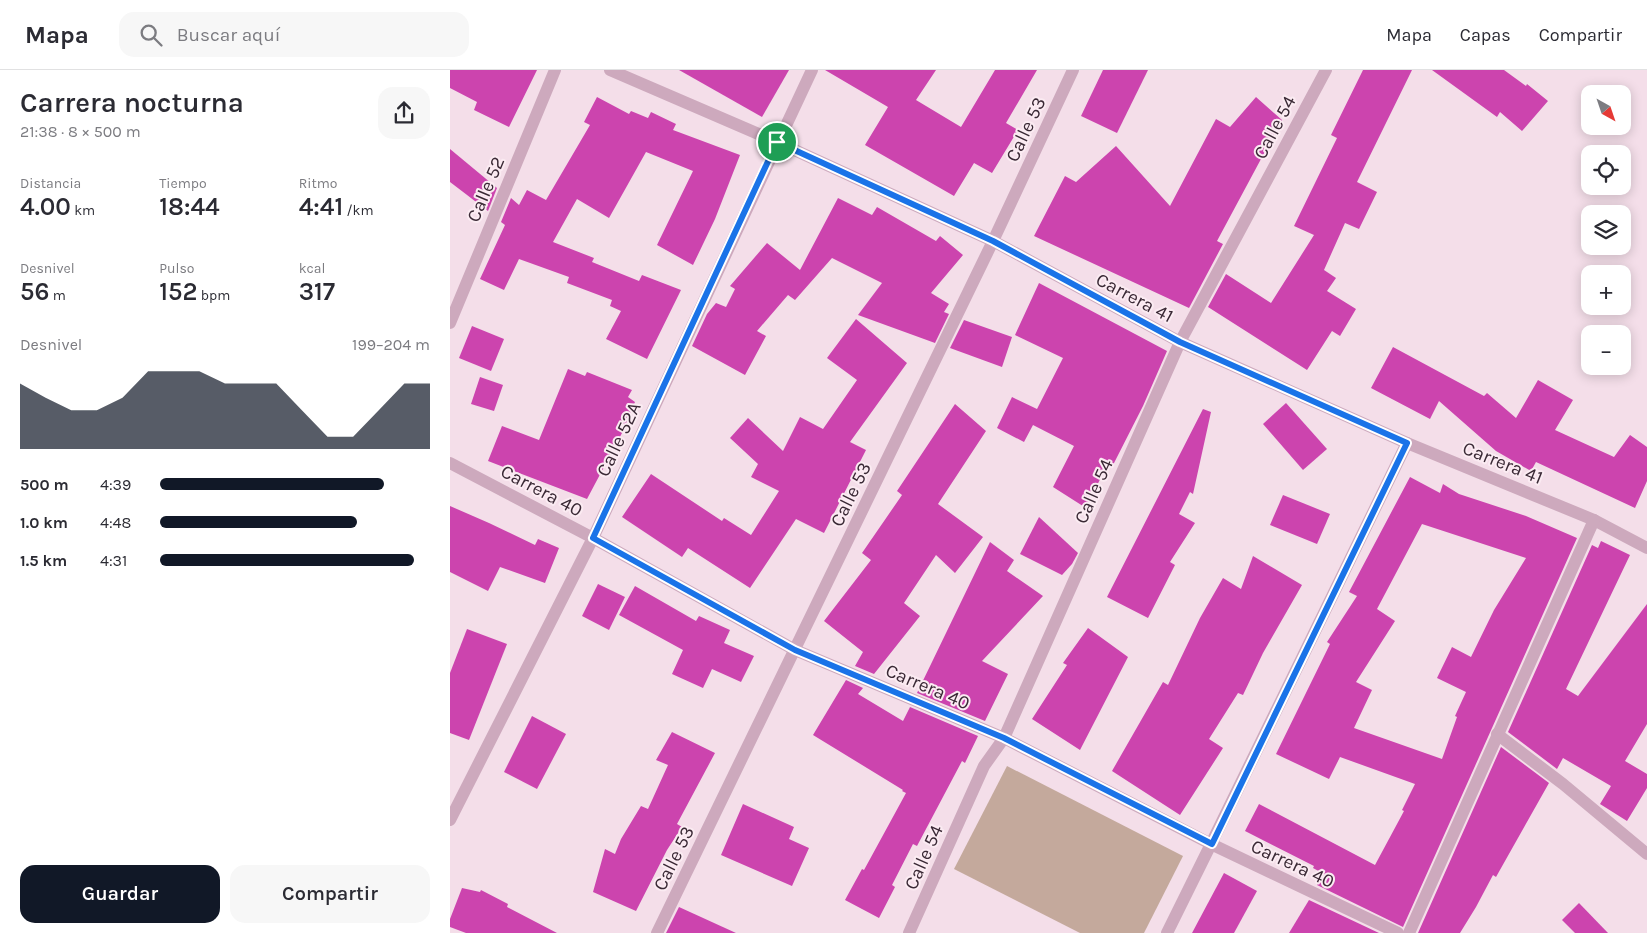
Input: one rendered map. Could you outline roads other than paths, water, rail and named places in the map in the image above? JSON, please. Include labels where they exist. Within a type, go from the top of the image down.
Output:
[{"type":"street","name":"Calle 52","points":[[450,323],[555,70]]},
{"type":"street","name":"Carrera 41","points":[[610,70],[777,142],[993,241],[1180,342],[1407,443],[1594,520],[1647,548]]},
{"type":"street","name":"Calle 52A","points":[[450,820],[593,538],[812,70]]},
{"type":"street","name":"Calle 53","points":[[657,933],[993,241],[1073,70]]},
{"type":"street","name":"Calle 54","points":[[909,933],[984,766],[1004,738],[1180,342],[1326,70]]},
{"type":"street","points":[[1166,933],[1212,844],[1407,443]]},
{"type":"street","name":"Carrera 40","points":[[450,462],[593,538],[795,650],[1004,738],[1212,844],[1398,933]]},
{"type":"street","points":[[1409,933],[1594,520]]},
{"type":"street","points":[[1497,734],[1564,784],[1647,854]]}]
